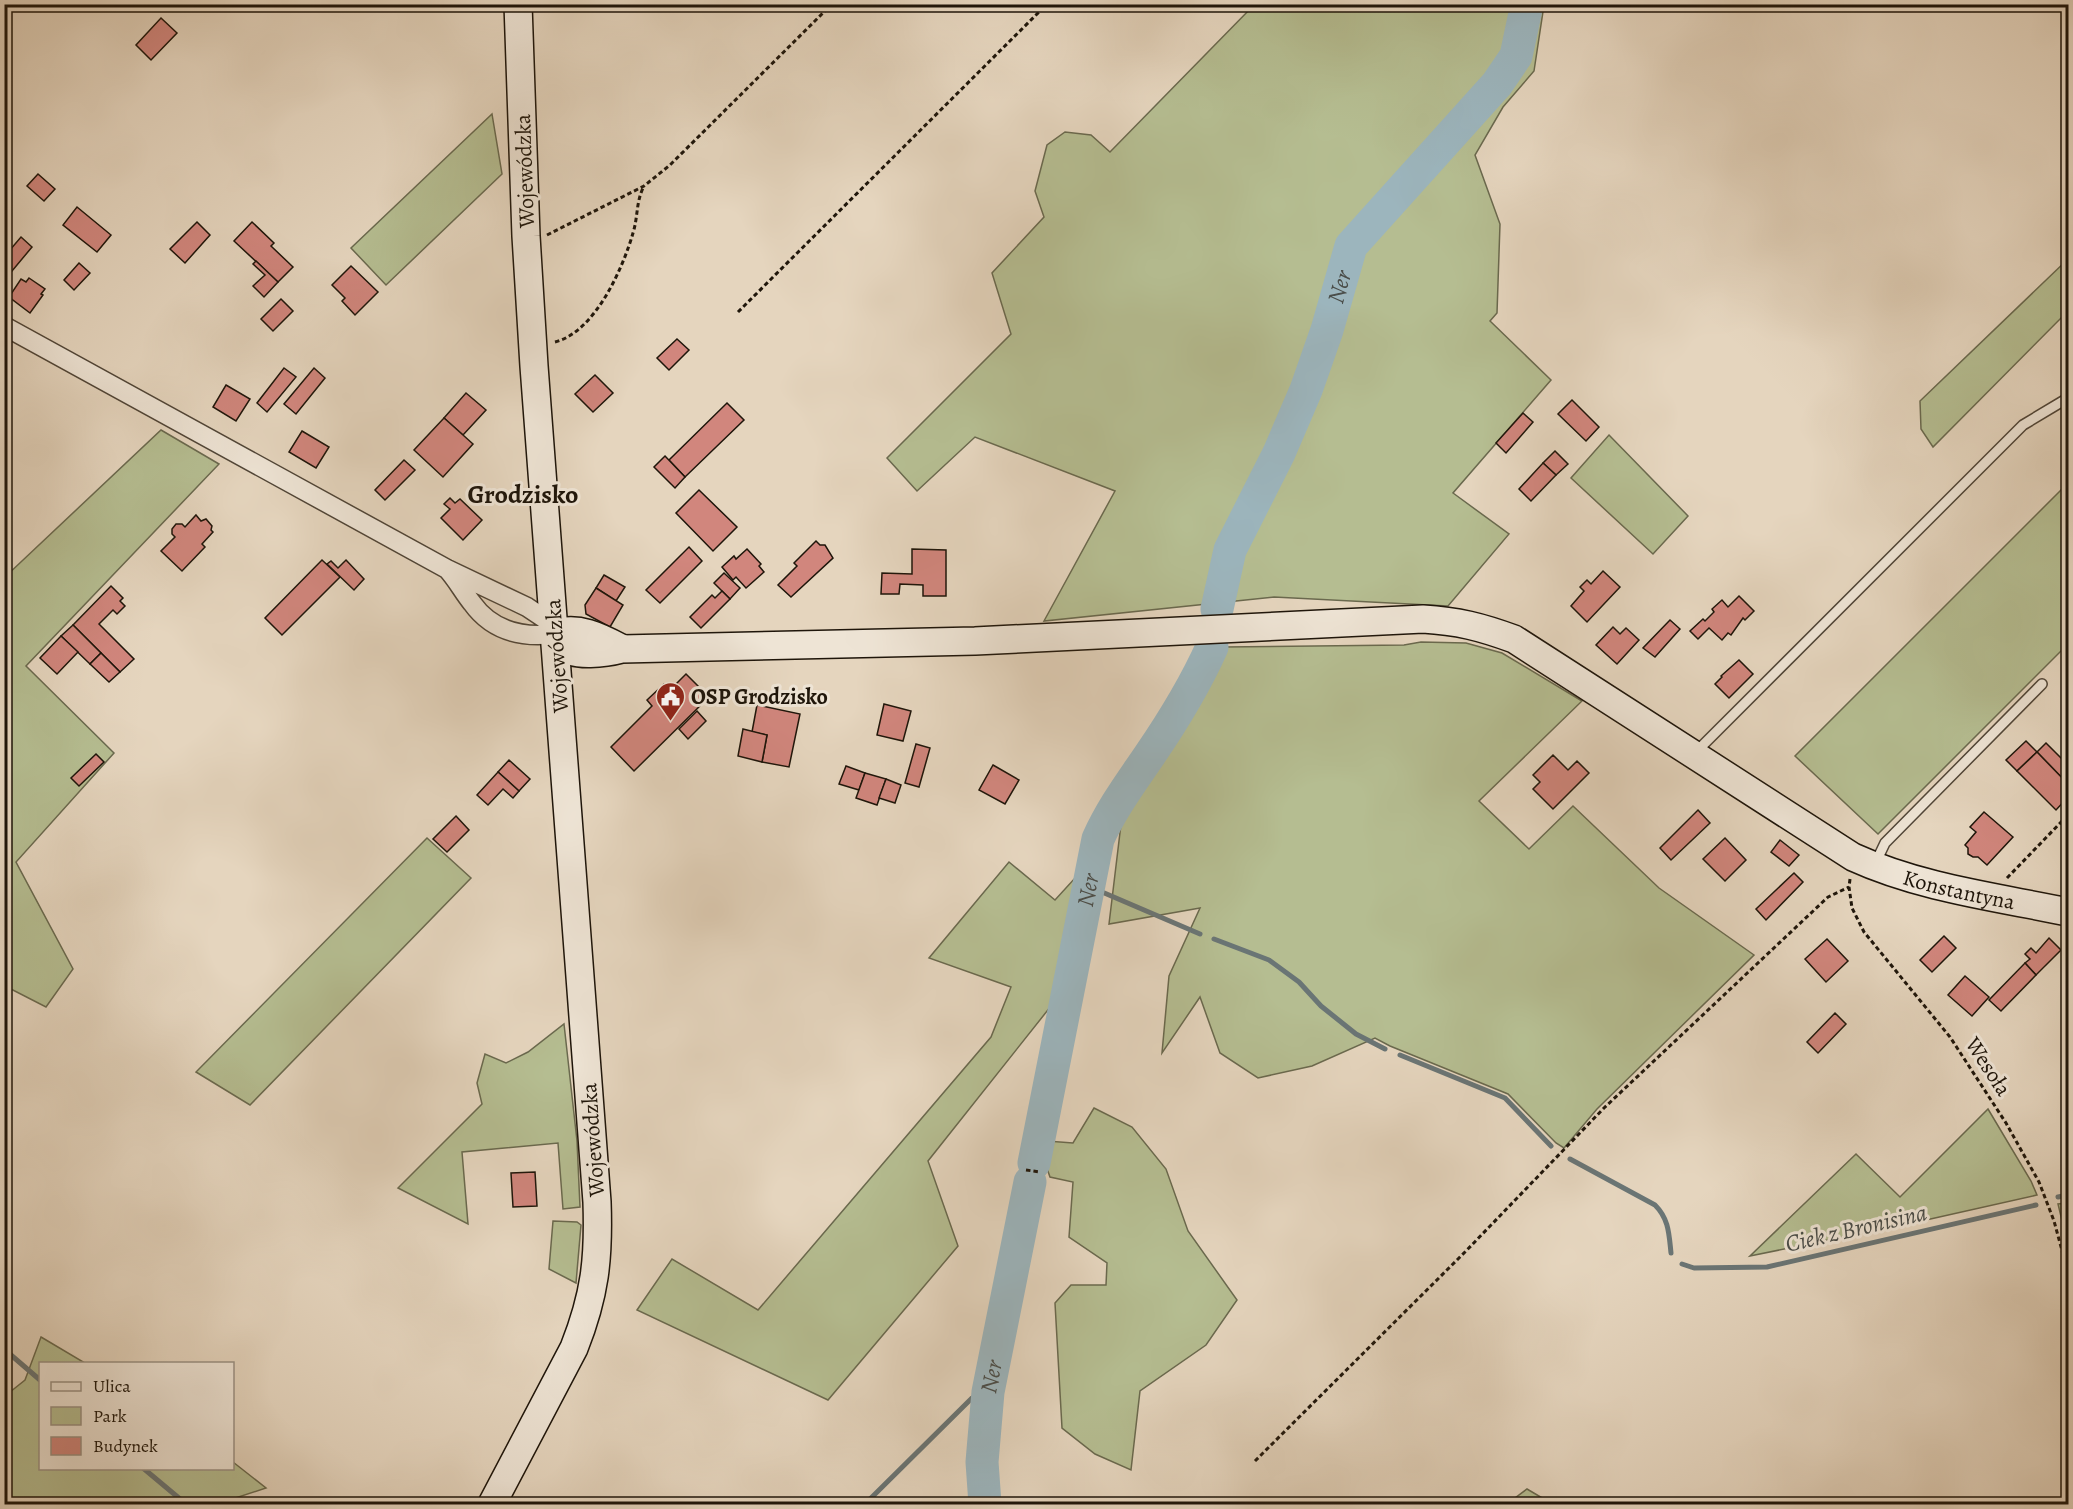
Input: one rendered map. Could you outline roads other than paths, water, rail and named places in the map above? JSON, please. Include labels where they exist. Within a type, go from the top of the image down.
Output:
[{"type":"street","name":"Wojewódzka","points":[[492,1504],[563,1372],[589,1306],[597,1264],[597,1202],[533,348],[518,4]]},
{"type":"street","points":[[4,326],[447,569],[527,607],[545,619],[554,634],[518,635],[499,628],[485,618],[472,604],[458,580],[447,569]]},
{"type":"street","name":"Konstantyna","points":[[554,634],[561,646],[570,651],[596,654],[622,649],[975,640],[1423,619],[1450,620],[1476,625],[1514,639],[1694,754],[1859,864],[1924,883],[2068,912]]},
{"type":"lane","points":[[1694,754],[2023,425],[2068,398]]},
{"type":"lane","points":[[1859,864],[1885,843],[2042,684]]},
{"type":"waterway","name":"Ner","points":[[1217,609],[1230,550],[1279,453],[1306,390],[1327,330],[1351,246],[1497,84],[1516,56],[1527,4]]},
{"type":"waterway","name":"Ner","points":[[1034,1163],[1098,839],[1115,806],[1167,730],[1212,647]]},
{"type":"waterway","name":"Ciek z Bronisina","points":[[1088,886],[1200,934]]},
{"type":"waterway","name":"Ciek z Bronisina","points":[[1214,939],[1269,960],[1299,982],[1321,1006],[1356,1034],[1385,1049]]},
{"type":"waterway","name":"Ciek z Bronisina","points":[[1400,1055],[1505,1098],[1551,1146]]},
{"type":"waterway","name":"Ciek z Bronisina","points":[[1570,1159],[1655,1205],[1666,1221],[1671,1253]]},
{"type":"waterway","name":"Ner","points":[[985,1504],[982,1462],[988,1392],[1030,1182]]},
{"type":"waterway","name":"Ciek z Bronisina","points":[[2058,1197],[2068,1195]]},
{"type":"waterway","name":"Ciek z Bronisina","points":[[1682,1264],[1694,1268],[1767,1267],[2036,1205]]},
{"type":"waterway","points":[[4,1349],[39,1379]]},
{"type":"waterway","points":[[865,1504],[972,1398],[988,1392]]},
{"type":"waterway","points":[[145,1470],[186,1504]]},
{"type":"place","name":"OSP Grodzisko","points":[[670,722]]},
{"type":"district","name":"Grodzisko","points":[[523,494]]}]
